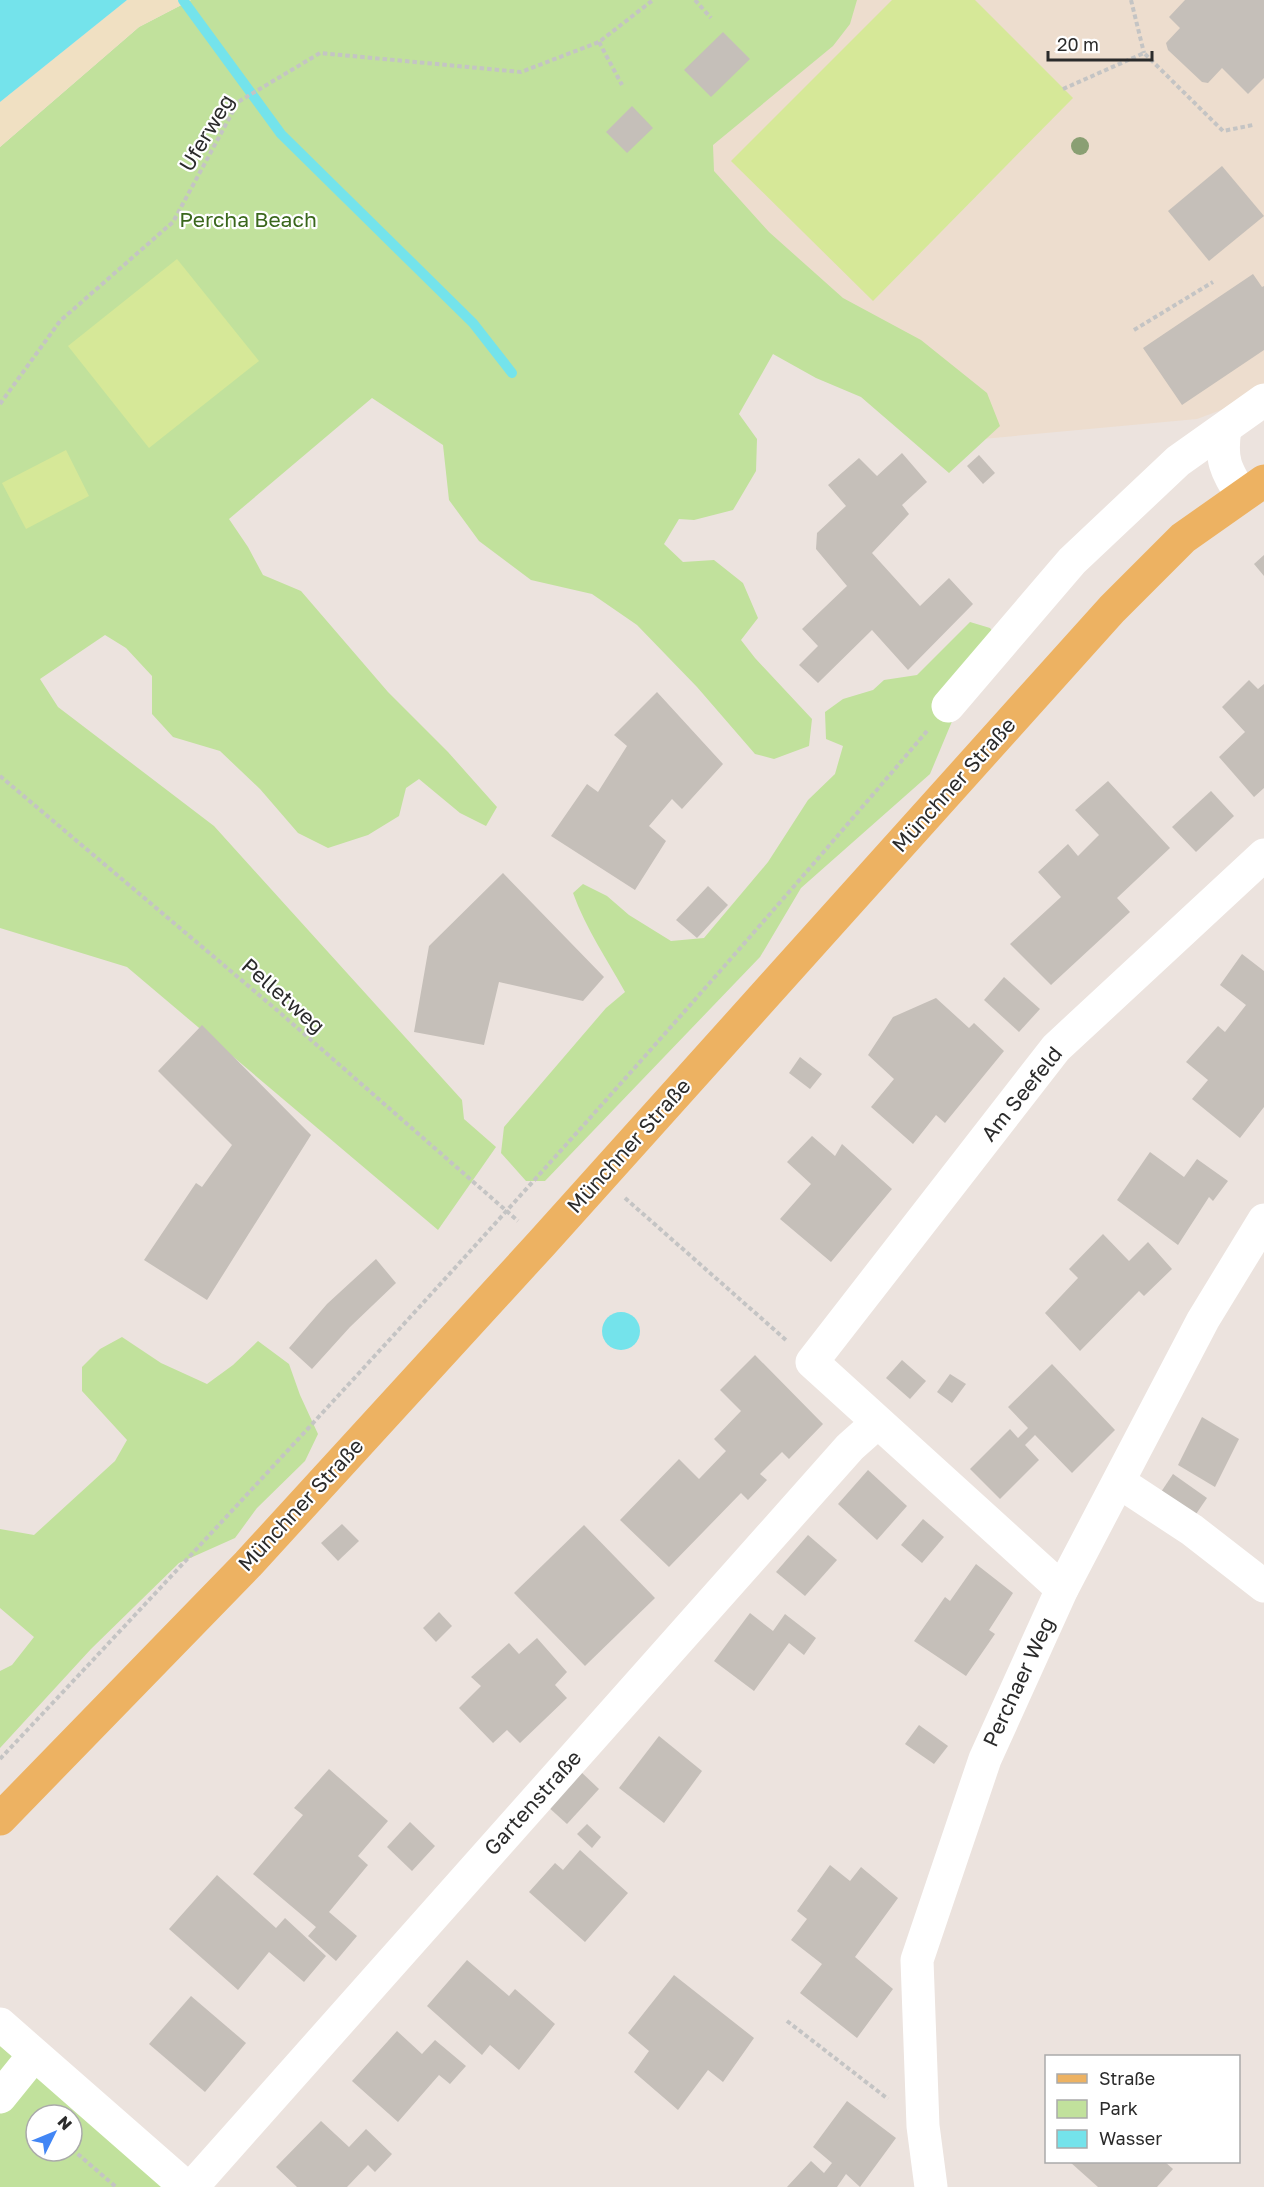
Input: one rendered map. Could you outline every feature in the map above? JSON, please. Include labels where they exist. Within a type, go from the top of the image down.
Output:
[{"type":"main road","name":"Münchner Straße","points":[[0,1819],[248,1564],[602,1177],[1112,609],[1183,538],[1253,489]]},
{"type":"street","points":[[948,706],[1072,561],[1178,461],[1264,400]]},
{"type":"street","points":[[1225,429],[1221,452],[1225,469],[1253,489]]},
{"type":"street","name":"Am Seefeld","points":[[812,1362],[1056,1048],[1264,855]]},
{"type":"street","name":"Perchaer Weg","points":[[931,2187],[923,2126],[917,1960],[985,1759],[1062,1589],[1203,1320],[1264,1220]]},
{"type":"street","points":[[812,1362],[1062,1589]]},
{"type":"street","name":"Gartenstraße","points":[[192,2187],[835,1464],[877,1423]]},
{"type":"street","points":[[1119,1482],[1192,1530],[1264,1586]]},
{"type":"street","points":[[0,2024],[186,2187]]},
{"type":"street","points":[[2,2092],[34,2055]]},
{"type":"path","name":"Uferweg","points":[[0,404],[60,321],[173,222],[238,102],[251,92],[320,53],[521,72],[598,42],[629,21],[653,0]]},
{"type":"path","points":[[695,0],[711,18]]},
{"type":"path","points":[[1131,0],[1144,53],[1223,131],[1253,125]]},
{"type":"path","points":[[598,42],[622,85]]},
{"type":"path","points":[[1063,89],[1144,53]]},
{"type":"path","points":[[1134,330],[1213,282]]},
{"type":"path","points":[[0,1760],[508,1212],[784,901],[948,706]]},
{"type":"path","name":"Pelletweg","points":[[0,776],[278,1011],[508,1212],[541,1244]]},
{"type":"path","points":[[602,1177],[812,1362]]},
{"type":"path","points":[[787,2021],[923,2126]]},
{"type":"path","points":[[84,2159],[116,2187]]},
{"type":"shaded area","points":[[823,0],[1264,0],[1264,394],[1197,419],[939,443],[654,149]]},
{"type":"green space","name":"Percha Beach","points":[[191,0],[857,0],[850,24],[833,46],[713,145],[714,171],[769,232],[843,298],[921,340],[987,393],[1000,426],[949,473],[861,397],[816,378],[773,354],[739,414],[757,439],[756,471],[733,510],[694,520],[679,519],[664,544],[683,562],[714,560],[743,583],[758,618],[741,640],[812,719],[809,746],[774,759],[755,754],[697,687],[637,625],[592,594],[531,580],[479,541],[449,500],[443,445],[372,398],[229,519],[263,575],[301,591],[388,692],[448,752],[497,807],[486,826],[460,813],[419,779],[406,788],[399,816],[368,835],[328,848],[298,833],[260,789],[220,751],[173,737],[152,714],[152,676],[126,648],[105,635],[40,679],[58,707],[214,826],[462,1100],[464,1119],[496,1147],[438,1230],[127,967],[0,928],[0,147],[139,27]]},
{"type":"green space","points":[[892,0],[975,0],[1073,98],[873,301],[731,161]]},
{"type":"green space","points":[[177,259],[259,361],[149,448],[68,346]]},
{"type":"green space","points":[[66,450],[89,496],[26,529],[2,483]]},
{"type":"green space","points":[[970,622],[990,628],[997,638],[953,719],[930,774],[801,888],[760,957],[545,1181],[526,1181],[501,1153],[504,1127],[606,1008],[625,992],[590,931],[573,893],[583,884],[607,896],[629,915],[671,941],[704,938],[768,862],[808,800],[835,774],[843,746],[826,739],[825,712],[843,699],[873,690],[884,680],[917,675]]},
{"type":"green space","points":[[122,1337],[161,1363],[207,1384],[233,1365],[258,1341],[289,1364],[318,1434],[305,1461],[257,1508],[235,1538],[179,1563],[91,1649],[0,1748],[0,1671],[12,1665],[34,1637],[0,1608],[0,1529],[34,1535],[115,1461],[127,1440],[82,1391],[82,1367],[100,1349]]},
{"type":"green space","points":[[0,2046],[68,2103],[24,2103],[24,2163],[84,2163],[84,2116],[168,2187],[0,2187]]},
{"type":"sand","points":[[127,0],[191,0],[139,27],[0,147],[0,102]]},
{"type":"water","points":[[0,0],[127,0],[0,102]]},
{"type":"water","points":[[621,1312],[634,1318],[640,1331],[634,1344],[621,1350],[608,1344],[602,1331],[608,1318]]},
{"type":"building","points":[[1185,0],[1264,0],[1264,78],[1248,94],[1222,68],[1208,83],[1202,82],[1168,50],[1166,43],[1180,28],[1169,17]]},
{"type":"building","points":[[723,32],[750,59],[711,97],[684,70]]},
{"type":"building","points":[[632,106],[653,128],[627,153],[606,132]]},
{"type":"building","points":[[1222,166],[1264,216],[1209,261],[1168,211]]},
{"type":"building","points":[[1253,274],[1262,287],[1264,286],[1264,350],[1182,405],[1143,348]]},
{"type":"building","points":[[902,453],[927,482],[902,505],[909,514],[872,553],[920,606],[949,578],[973,604],[908,670],[872,630],[818,683],[799,665],[818,646],[802,629],[847,586],[816,549],[817,533],[846,506],[828,485],[859,458],[877,476]]},
{"type":"building","points":[[979,455],[995,473],[983,484],[967,466]]},
{"type":"building","points":[[1264,555],[1264,576],[1254,564]]},
{"type":"building","points":[[1249,680],[1258,689],[1264,684],[1264,788],[1254,797],[1219,757],[1245,732],[1222,707]]},
{"type":"building","points":[[657,692],[723,764],[682,809],[672,799],[649,826],[666,841],[635,890],[551,836],[587,784],[598,792],[627,746],[614,735]]},
{"type":"building","points":[[1108,781],[1170,848],[1117,898],[1130,912],[1051,985],[1010,944],[1061,897],[1038,872],[1068,844],[1078,856],[1099,835],[1075,810]]},
{"type":"building","points":[[1211,791],[1234,816],[1196,852],[1172,827]]},
{"type":"building","points":[[503,873],[604,977],[583,1001],[499,982],[484,1045],[414,1032],[429,946]]},
{"type":"building","points":[[708,886],[728,905],[697,938],[676,920]]},
{"type":"building","points":[[1242,954],[1264,971],[1264,1107],[1240,1138],[1192,1099],[1208,1080],[1186,1062],[1218,1026],[1225,1032],[1246,1005],[1220,985]]},
{"type":"building","points":[[1004,977],[1040,1009],[1019,1032],[984,1000]]},
{"type":"building","points":[[936,998],[969,1028],[974,1023],[1004,1051],[945,1123],[936,1115],[913,1144],[871,1107],[894,1079],[868,1055],[893,1017]]},
{"type":"building","points":[[202,1025],[311,1135],[207,1300],[144,1260],[196,1183],[202,1187],[232,1145],[158,1071]]},
{"type":"building","points":[[800,1057],[822,1074],[810,1089],[789,1073]]},
{"type":"building","points":[[812,1136],[835,1156],[842,1144],[892,1189],[831,1262],[780,1219],[811,1184],[787,1162]]},
{"type":"building","points":[[1150,1152],[1184,1177],[1197,1159],[1228,1181],[1213,1201],[1209,1197],[1178,1245],[1117,1200]]},
{"type":"building","points":[[1103,1234],[1129,1261],[1148,1242],[1172,1269],[1144,1296],[1139,1291],[1080,1351],[1045,1313],[1078,1278],[1069,1269]]},
{"type":"building","points":[[376,1259],[396,1283],[350,1327],[312,1369],[289,1348],[327,1304]]},
{"type":"building","points":[[755,1355],[823,1424],[789,1459],[782,1452],[760,1474],[767,1480],[748,1500],[741,1493],[669,1567],[620,1520],[679,1459],[699,1479],[726,1451],[714,1439],[741,1411],[720,1390]]},
{"type":"building","points":[[902,1360],[926,1381],[910,1399],[886,1378]]},
{"type":"building","points":[[1052,1364],[1115,1430],[1072,1473],[1035,1435],[1025,1445],[1039,1460],[1000,1499],[970,1469],[1010,1429],[1018,1438],[1028,1428],[1008,1407]]},
{"type":"building","points":[[950,1374],[966,1384],[952,1403],[937,1392]]},
{"type":"building","points":[[1202,1417],[1239,1439],[1215,1487],[1178,1465]]},
{"type":"building","points":[[868,1470],[907,1506],[877,1540],[838,1504]]},
{"type":"building","points":[[1173,1474],[1207,1498],[1194,1517],[1161,1492]]},
{"type":"building","points":[[923,1519],[944,1537],[922,1563],[901,1545]]},
{"type":"building","points":[[342,1524],[359,1541],[338,1561],[321,1543]]},
{"type":"building","points":[[584,1525],[655,1598],[585,1666],[514,1593]]},
{"type":"building","points":[[808,1535],[837,1560],[805,1596],[776,1572]]},
{"type":"building","points":[[976,1564],[1013,1593],[989,1630],[995,1634],[966,1676],[914,1641],[945,1597],[950,1601]]},
{"type":"building","points":[[439,1612],[452,1626],[436,1642],[423,1628]]},
{"type":"building","points":[[750,1613],[773,1631],[785,1614],[816,1638],[804,1655],[789,1643],[754,1691],[714,1661]]},
{"type":"building","points":[[537,1638],[567,1672],[555,1685],[567,1698],[520,1743],[507,1730],[493,1743],[459,1708],[481,1686],[471,1677],[509,1643],[519,1654]]},
{"type":"building","points":[[919,1725],[948,1746],[934,1764],[905,1744]]},
{"type":"building","points":[[659,1736],[702,1771],[664,1823],[619,1788]]},
{"type":"building","points":[[329,1769],[388,1821],[358,1856],[368,1865],[329,1912],[357,1936],[336,1961],[308,1936],[316,1927],[253,1874],[303,1815],[294,1808]]},
{"type":"building","points":[[579,1770],[599,1789],[567,1824],[546,1805]]},
{"type":"building","points":[[410,1822],[435,1846],[412,1871],[387,1847]]},
{"type":"building","points":[[587,1824],[601,1837],[592,1848],[577,1834]]},
{"type":"building","points":[[580,1850],[628,1893],[585,1942],[529,1892],[555,1863],[563,1870]]},
{"type":"building","points":[[830,1865],[850,1881],[861,1867],[898,1898],[855,1957],[893,1989],[857,2038],[800,1993],[822,1964],[791,1940],[807,1919],[797,1911]]},
{"type":"building","points":[[217,1875],[276,1928],[285,1918],[326,1956],[304,1982],[269,1952],[238,1990],[169,1929]]},
{"type":"building","points":[[467,1960],[509,1996],[515,1989],[555,2024],[519,2070],[490,2045],[482,2055],[427,2006]]},
{"type":"building","points":[[674,1975],[754,2038],[723,2082],[708,2070],[678,2110],[634,2072],[649,2051],[628,2033]]},
{"type":"building","points":[[191,1996],[246,2043],[205,2092],[149,2044]]},
{"type":"building","points":[[397,2031],[422,2054],[435,2040],[466,2066],[450,2084],[439,2075],[398,2122],[352,2081]]},
{"type":"building","points":[[847,2101],[896,2138],[860,2187],[846,2174],[837,2187],[787,2187],[811,2161],[824,2173],[832,2163],[813,2147]]},
{"type":"building","points":[[321,2121],[349,2147],[366,2129],[392,2154],[375,2172],[368,2165],[347,2187],[297,2187],[276,2167]]},
{"type":"building","points":[[1071,2163],[1166,2163],[1173,2169],[1157,2187],[1098,2187]]},
{"type":"waterway","points":[[183,0],[281,134],[473,323],[512,373]]}]
